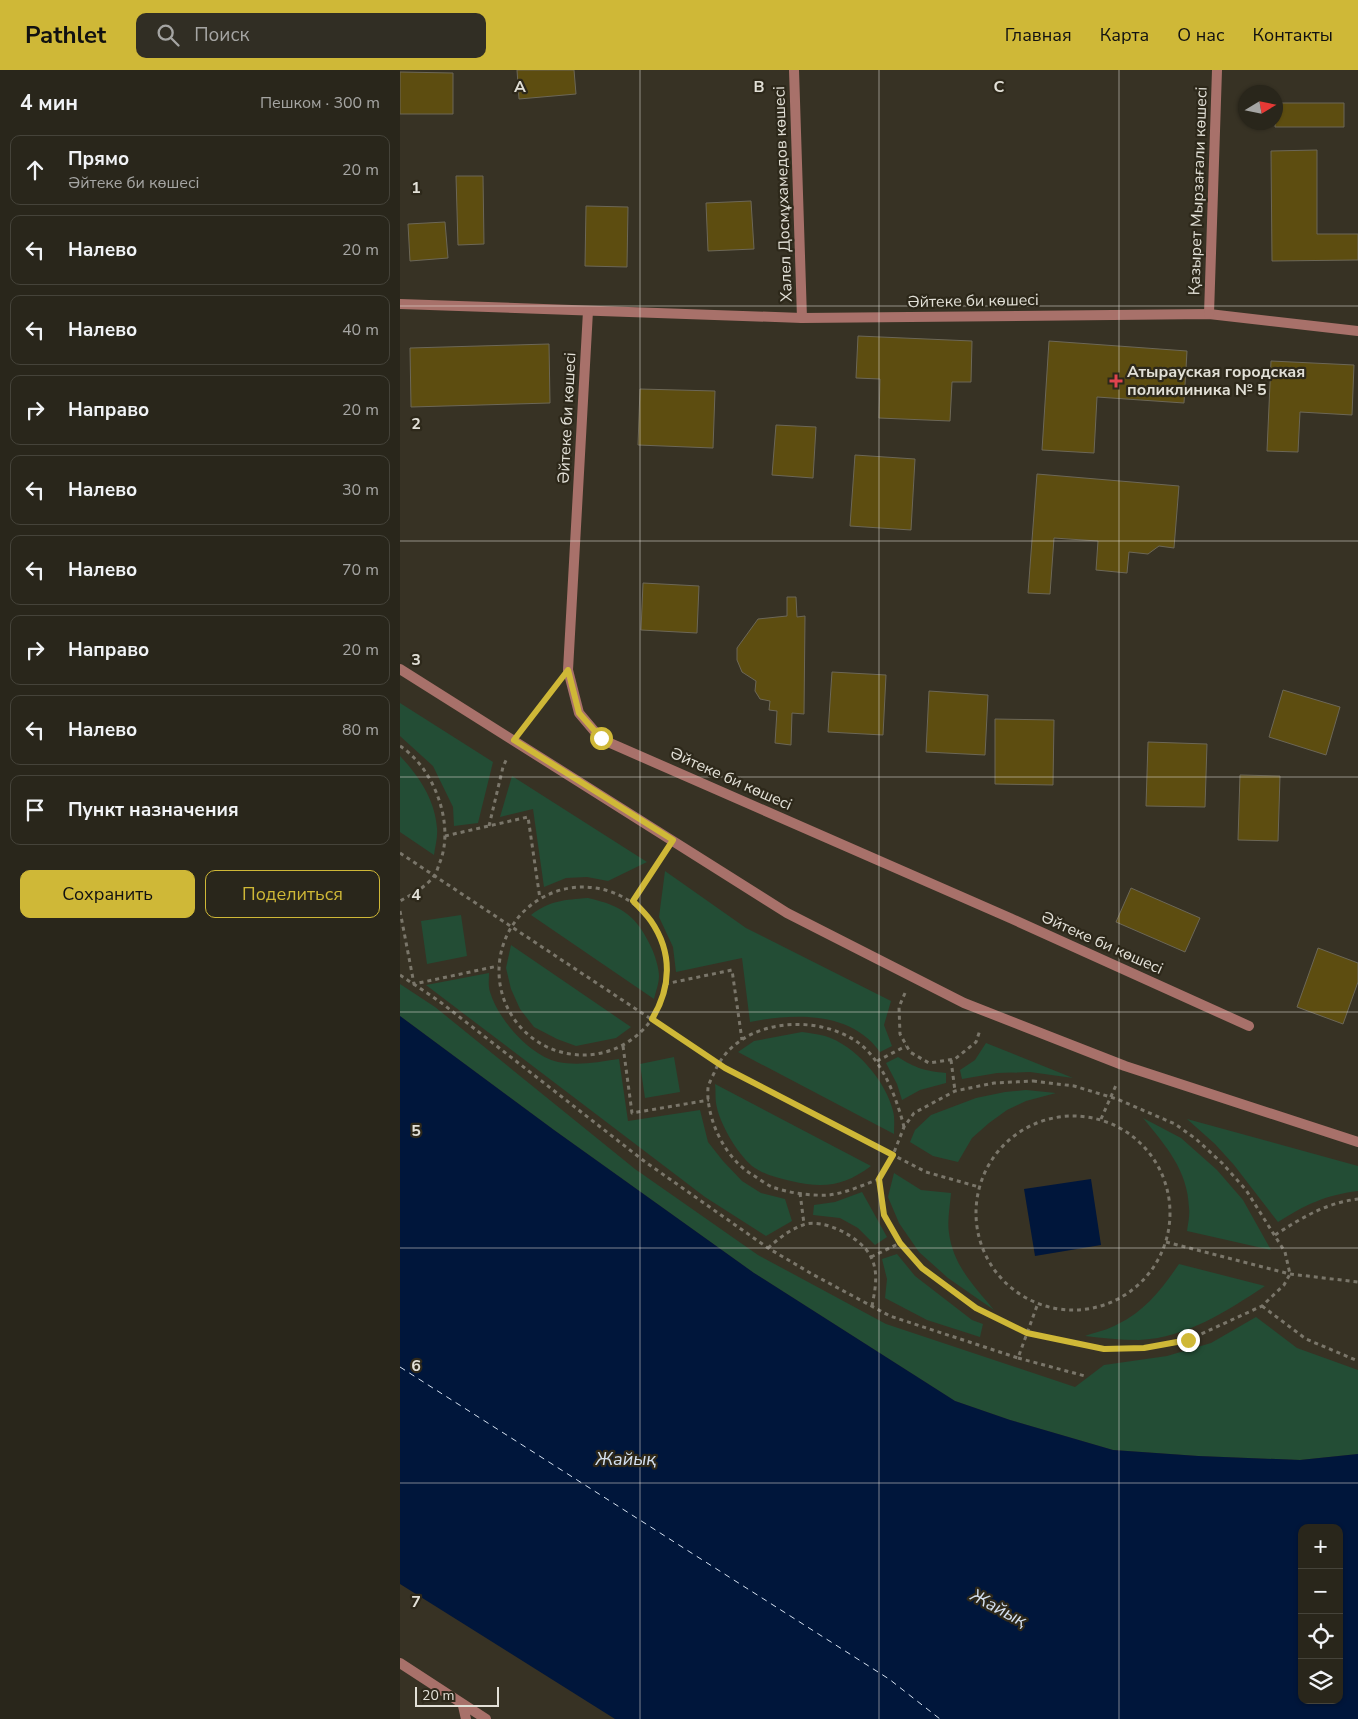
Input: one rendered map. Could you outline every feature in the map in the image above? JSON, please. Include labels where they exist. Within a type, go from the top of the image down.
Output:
[{"type":"street","name":"Халел Досмұхамедов көшесі","points":[[794,70],[802,318]]},
{"type":"street","name":"Қазырет Мырзағали көшесі","points":[[1209,314],[1217,70]]},
{"type":"street","name":"Әйтеке би көшесі","points":[[400,304],[802,318],[1209,314],[1358,331]]},
{"type":"street","name":"Әйтеке би көшесі","points":[[588,311],[568,670],[579,713],[601,738],[1010,918],[1249,1026]]},
{"type":"street","points":[[400,668],[788,913],[913,977],[987,1013],[1124,1066],[1358,1142]]},
{"type":"street","points":[[400,1663],[463,1706],[486,1719]]},
{"type":"street","points":[[463,1706],[466,1719]]},
{"type":"path","points":[[489,826],[503,767],[514,740],[568,670]]},
{"type":"path","points":[[400,746],[408,752],[430,780],[444,815],[445,836],[445,849],[435,876],[412,895],[400,901]]},
{"type":"path","points":[[445,836],[528,817],[540,899]]},
{"type":"path","points":[[633,901],[673,840]]},
{"type":"path","points":[[400,853],[718,1063],[926,1172],[979,1187]]},
{"type":"path","points":[[579,886],[605,889],[633,901],[651,921],[664,947],[668,976],[661,1004],[652,1019],[646,1028],[623,1046],[595,1056],[566,1055],[539,1044],[518,1027],[504,1004],[498,978],[500,950],[510,926],[529,906],[540,899],[552,892],[579,886]]},
{"type":"path","points":[[400,911],[414,984]]},
{"type":"path","points":[[414,984],[498,966]]},
{"type":"path","points":[[666,984],[732,970],[742,1040]]},
{"type":"path","points":[[400,975],[439,1001],[644,1162],[768,1248],[890,1316],[1018,1358],[1084,1376]]},
{"type":"path","points":[[913,977],[899,1007],[900,1034],[910,1052],[929,1062],[955,1059],[976,1042],[987,1013]]},
{"type":"path","points":[[879,1179],[884,1215],[900,1243],[922,1268],[976,1308],[1027,1333],[1104,1349],[1144,1348],[1188,1340],[1262,1306],[1284,1285],[1290,1274],[1285,1252],[1275,1235],[1246,1190],[1222,1163],[1196,1139],[1175,1124],[1110,1097],[1074,1086],[1033,1081],[994,1083],[955,1092],[914,1113],[904,1127],[893,1155],[879,1179],[858,1188],[829,1195],[800,1193],[772,1186],[743,1170],[719,1139],[709,1108],[708,1087],[718,1063],[730,1048],[742,1040],[750,1035],[777,1026],[805,1024],[836,1031],[860,1044],[877,1061],[899,1106],[904,1127]]},
{"type":"path","points":[[623,1046],[632,1113],[709,1100]]},
{"type":"path","points":[[877,1061],[906,1046]]},
{"type":"path","points":[[951,1060],[955,1092]]},
{"type":"path","points":[[1101,1119],[1124,1066]]},
{"type":"path","points":[[1070,1115],[1101,1119],[1129,1132],[1151,1153],[1165,1180],[1171,1211],[1166,1242],[1151,1272],[1127,1295],[1096,1308],[1062,1310],[1030,1301],[1003,1281],[984,1253],[976,1220],[979,1187],[992,1158],[1013,1136],[1026,1128],[1040,1121],[1070,1115]]},
{"type":"path","points":[[800,1193],[804,1224]]},
{"type":"path","points":[[1275,1235],[1311,1212],[1342,1201],[1358,1199]]},
{"type":"path","points":[[768,1248],[782,1236],[804,1224],[827,1225],[852,1236],[871,1257],[877,1281],[872,1306]]},
{"type":"path","points":[[1166,1242],[1290,1274],[1358,1282]]},
{"type":"path","points":[[871,1257],[900,1243]]},
{"type":"path","points":[[1018,1358],[1038,1303]]},
{"type":"path","points":[[1262,1306],[1306,1339],[1358,1361]]},
{"type":"green space","points":[[400,703],[493,762],[478,823],[454,826],[453,807],[433,766],[400,736]]},
{"type":"green space","points":[[400,756],[420,780],[433,808],[437,831],[434,855],[400,832]]},
{"type":"green space","points":[[512,776],[647,862],[608,881],[587,877],[566,878],[544,887],[533,809],[500,817]]},
{"type":"green space","points":[[665,871],[746,928],[891,1001],[884,1025],[892,1046],[880,1052],[868,1039],[854,1029],[838,1022],[821,1018],[785,1017],[750,1022],[742,958],[676,972],[673,947],[659,917]]},
{"type":"green space","points":[[588,898],[620,909],[628,914],[641,928],[652,949],[658,969],[659,976],[654,999],[531,915],[551,904],[565,900]]},
{"type":"green space","points":[[461,915],[467,956],[427,964],[421,921]]},
{"type":"green space","points":[[511,945],[631,1027],[616,1038],[576,1046],[534,1027],[520,1009],[511,989],[506,968]]},
{"type":"green space","points":[[489,973],[489,990],[494,1002],[507,1024],[526,1044],[536,1052],[558,1062],[581,1064],[619,1059],[628,1121],[700,1110],[708,1142],[723,1161],[742,1181],[761,1193],[785,1199],[792,1221],[766,1236],[705,1197],[426,985]]},
{"type":"green space","points":[[400,984],[435,1007],[635,1169],[758,1255],[886,1324],[1075,1387],[1104,1365],[1167,1356],[1211,1343],[1256,1317],[1297,1348],[1358,1370],[1358,1454],[1300,1460],[1113,1450],[1010,1420],[955,1401],[754,1273],[554,1130],[400,1016]]},
{"type":"green space","points":[[802,1032],[822,1035],[836,1041],[847,1047],[868,1066],[884,1088],[889,1100],[894,1114],[894,1134],[738,1052],[754,1041]]},
{"type":"green space","points":[[986,1043],[1073,1078],[1030,1072],[997,1073],[962,1079],[960,1070],[975,1060]]},
{"type":"green space","points":[[674,1057],[680,1092],[645,1098],[640,1064]]},
{"type":"green space","points":[[898,1057],[920,1068],[946,1073],[946,1083],[920,1090],[902,1100],[897,1084],[886,1063]]},
{"type":"green space","points":[[715,1084],[871,1166],[843,1182],[824,1185],[791,1181],[761,1172],[746,1160],[735,1146],[725,1128],[716,1103]]},
{"type":"green space","points":[[1026,1090],[1056,1093],[1026,1101],[1007,1110],[972,1138],[958,1162],[933,1156],[910,1142],[915,1130],[931,1115],[976,1098]]},
{"type":"green space","points":[[1143,1118],[1181,1138],[1217,1170],[1243,1200],[1271,1250],[1187,1231],[1189,1220],[1188,1194],[1180,1170],[1167,1148]]},
{"type":"green space","points":[[1187,1119],[1358,1166],[1358,1191],[1335,1195],[1316,1202],[1278,1222],[1234,1165],[1215,1144]]},
{"type":"green space","points":[[894,1173],[921,1190],[951,1193],[948,1228],[951,1245],[960,1265],[994,1310],[948,1278],[919,1252],[899,1223],[888,1197]]},
{"type":"green space","points":[[862,1192],[887,1237],[875,1245],[858,1228],[840,1218],[813,1215],[814,1205],[835,1202]]},
{"type":"green space","points":[[897,1254],[915,1276],[972,1320],[983,1324],[980,1337],[927,1320],[885,1298],[887,1279],[882,1259]]},
{"type":"green space","points":[[1179,1264],[1265,1286],[1221,1314],[1190,1329],[1173,1334],[1139,1340],[1085,1336],[1114,1326],[1137,1313],[1159,1291]]},
{"type":"water","name":"Жайық","points":[[400,1016],[554,1130],[754,1273],[955,1401],[1010,1420],[1113,1450],[1300,1460],[1358,1454],[1358,1719],[615,1719],[400,1584]]},
{"type":"water","points":[[1091,1179],[1101,1245],[1035,1256],[1024,1189]]},
{"type":"building","points":[[517,70],[574,70],[576,94],[519,99]]},
{"type":"building","points":[[400,72],[453,73],[453,114],[400,114]]},
{"type":"building","points":[[1283,103],[1344,103],[1344,127],[1283,127]]},
{"type":"building","points":[[1317,150],[1317,234],[1358,234],[1358,260],[1272,261],[1271,151]]},
{"type":"building","points":[[456,176],[483,176],[484,244],[458,245]]},
{"type":"building","points":[[751,201],[754,249],[708,251],[706,203]]},
{"type":"building","points":[[586,206],[628,207],[627,267],[585,266]]},
{"type":"building","points":[[445,222],[448,258],[410,261],[408,224]]},
{"type":"building","points":[[858,336],[972,341],[971,382],[952,382],[950,421],[879,418],[880,379],[856,378]]},
{"type":"building","name":"Атырауская городская поликлиника № 5","points":[[1049,341],[1187,351],[1184,403],[1097,397],[1094,453],[1042,450]]},
{"type":"building","points":[[549,344],[550,403],[411,407],[410,348]]},
{"type":"building","points":[[1271,361],[1354,365],[1352,415],[1300,412],[1298,452],[1267,451]]},
{"type":"building","points":[[640,389],[715,391],[713,448],[638,445]]},
{"type":"building","points":[[776,425],[816,427],[813,478],[772,475]]},
{"type":"building","points":[[855,455],[915,459],[911,530],[850,526]]},
{"type":"building","points":[[1037,474],[1179,486],[1174,548],[1159,546],[1148,554],[1129,552],[1127,573],[1096,570],[1098,541],[1054,538],[1050,594],[1028,593]]},
{"type":"building","points":[[643,583],[699,586],[697,633],[641,630]]},
{"type":"building","points":[[787,597],[796,597],[797,617],[805,616],[804,714],[792,713],[791,745],[775,743],[777,711],[769,710],[770,701],[760,699],[755,691],[756,681],[742,672],[737,660],[737,648],[758,619],[787,616]]},
{"type":"building","points":[[832,672],[886,675],[883,735],[828,732]]},
{"type":"building","points":[[1283,690],[1340,707],[1326,755],[1269,737]]},
{"type":"building","points":[[929,691],[988,695],[985,755],[926,752]]},
{"type":"building","points":[[995,719],[1054,720],[1053,785],[995,784]]},
{"type":"building","points":[[1148,742],[1207,744],[1205,807],[1146,806]]},
{"type":"building","points":[[1240,775],[1280,776],[1278,841],[1238,840]]},
{"type":"building","points":[[1131,888],[1200,918],[1185,952],[1116,922]]},
{"type":"building","points":[[1318,948],[1358,963],[1358,982],[1343,1024],[1297,1007]]},
{"type":"ferry route","points":[[400,1367],[889,1679],[940,1719]]},
{"type":"place","name":"Атырауская городская поликлиника № 5","points":[[1116,381]]},
{"type":"route","points":[[601,738],[579,713],[568,670],[514,740],[673,840],[633,901],[651,921],[664,947],[668,976],[661,1004],[652,1019],[725,1068],[893,1155],[879,1179],[884,1215],[900,1243],[922,1268],[976,1308],[1027,1333],[1104,1349],[1144,1348],[1188,1340]]}]
